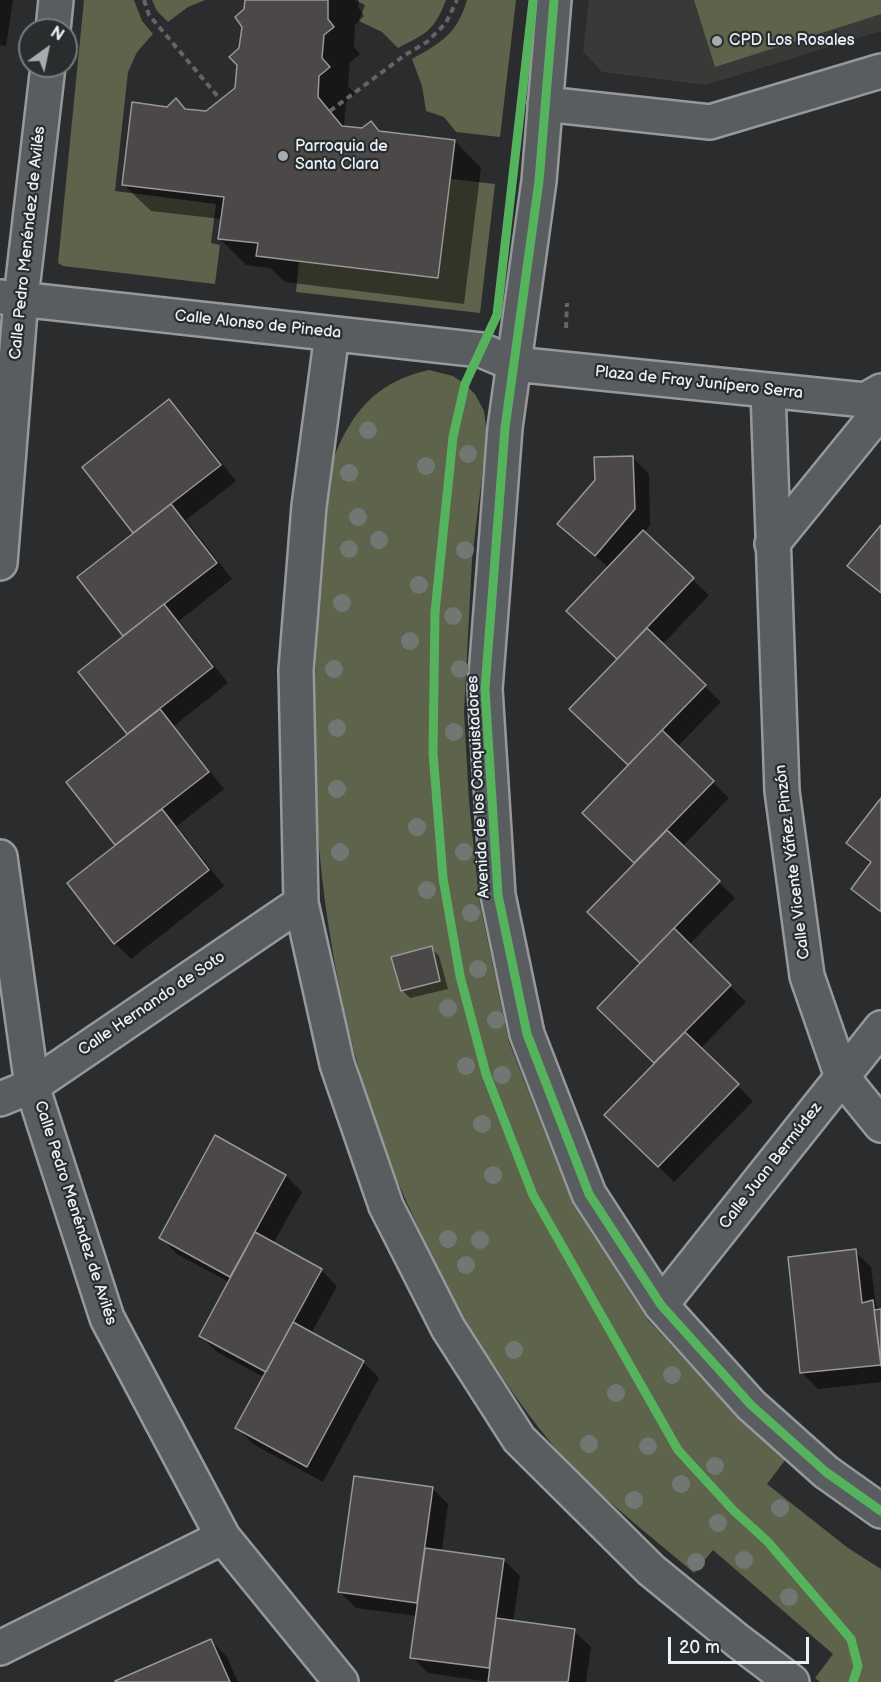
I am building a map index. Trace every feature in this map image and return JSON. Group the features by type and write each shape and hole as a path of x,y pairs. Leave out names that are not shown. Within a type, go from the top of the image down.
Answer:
{"street":[{"path":"54,18 56,0"},
{"name":"Avenida de los Conquistadores","path":"554,0 538,181 505,428 485,689 498,895 527,1034 589,1194 661,1305 751,1405 826,1472 881,1510"},
{"path":"545,104 710,122 881,71"},
{"name":"Calle Pedro Menéndez de Avilés","path":"0,563 10,298 46,78"},
{"name":"Calle Alonso de Pineda","path":"10,298 481,350 514,364"},
{"path":"332,334 309,506 296,670 301,903 337,1064 374,1173 386,1206 448,1328 519,1439 651,1570 792,1682"},
{"name":"Plaza de Fray Junípero Serra","path":"514,364 865,400 881,392"},
{"name":"Calle Vicente Yáñez Pinzón","path":"768,391 782,790 807,976 842,1077 881,1125"},
{"path":"772,544 881,410"},
{"name":"Calle Pedro Menéndez de Avilés","path":"0,857 33,1086 107,1318 223,1537 341,1682"},
{"name":"Calle Hernando de Soto","path":"0,1099 33,1086 301,903"},
{"name":"Calle Juan Bermúdez","path":"661,1305 881,1028"},
{"path":"0,1648 223,1537"}],"path":[{"path":"144,0 149,15 220,99"},
{"path":"330,111 405,55 428,42 446,24 457,0"}],"shaded area":[{"name":"CPD Los Rosales","path":"589,0 881,0 881,31 706,85 602,72 583,51"}],"green space":[{"path":"84,0 134,0 142,21 153,34 137,52 128,72 115,191 216,204 211,243 220,245 215,284 63,266 58,263"},
{"path":"152,0 205,0 188,7 168,22 157,11"},
{"path":"355,0 446,0 438,18 428,30 398,48 382,32 359,21 365,5"},
{"path":"467,0 516,0 500,137 456,132 444,117 426,111 422,86 412,59 447,36 463,12"},
{"path":"694,0 881,0 881,14 715,67"},
{"path":"451,179 495,184 480,313 296,292 299,262 438,278"},
{"path":"429,370 453,376 475,394 484,411 487,434 472,560 464,712 469,801 479,899 509,1042 573,1204 648,1320 739,1419 786,1459 767,1484 848,1548 881,1569 881,1682 820,1682 815,1678 833,1654 713,1550 694,1573 605,1498 556,1449 516,1398 468,1326 419,1230 380,1137 360,1073 340,988 325,901 316,813 314,706 325,509 329,478 336,452 343,436 361,409 371,398 396,381"}],"building":[{"path":"245,0 328,0 328,19 334,27 324,35 322,58 330,67 319,76 318,97 342,126 362,128 371,121 379,131 455,140 438,278 256,256 258,243 218,239 224,197 122,185 132,102 167,107 176,98 185,109 206,111 235,88 237,65 229,57 239,48 242,27 235,17 244,9"},
{"path":"169,399 221,465 133,533 82,467"},
{"path":"633,456 635,509 595,556 557,524 595,480 594,457"},
{"path":"171,504 217,563 123,636 77,577"},
{"path":"881,525 881,593 847,566"},
{"path":"643,530 694,578 617,659 566,611"},
{"path":"164,604 213,667 127,734 78,672"},
{"path":"647,628 706,685 628,765 569,709"},
{"path":"160,709 209,772 115,845 66,782"},
{"path":"662,730 714,781 634,863 582,813"},
{"path":"881,798 881,912 851,889 871,862 846,843"},
{"path":"162,809 209,870 114,944 67,883"},
{"path":"667,830 720,881 640,963 587,912"},
{"path":"674,928 731,985 654,1063 597,1008"},
{"path":"432,946 440,981 401,991 391,957"},
{"path":"685,1032 739,1084 658,1167 604,1115"},
{"path":"215,1135 286,1175 230,1277 159,1238"},
{"path":"255,1232 322,1269 266,1372 199,1336"},
{"path":"856,1249 862,1303 873,1300 881,1365 800,1373 788,1257"},
{"path":"881,1309 881,1366 874,1310"},
{"path":"293,1322 364,1361 307,1467 235,1428"},
{"path":"354,1476 433,1487 417,1603 338,1592"},
{"path":"425,1548 504,1559 489,1668 410,1658"},
{"path":"496,1618 575,1629 568,1682 488,1682"},
{"path":"211,1639 230,1682 115,1682 115,1681"}],"cycle path":[{"path":"533,0 497,315 465,384 453,437 435,612 433,753 443,878 460,976 486,1074 533,1195 678,1450 733,1510 768,1542 851,1639 858,1666 853,1682"},
{"path":"554,0 539,181 505,428 485,689 498,895 527,1034 589,1194 661,1305 751,1405 826,1472 881,1511"}],"place":[{"name":"CPD Los Rosales","path":"717,41"},
{"name":"Parroquia de Santa Clara","path":"283,156"}]}
